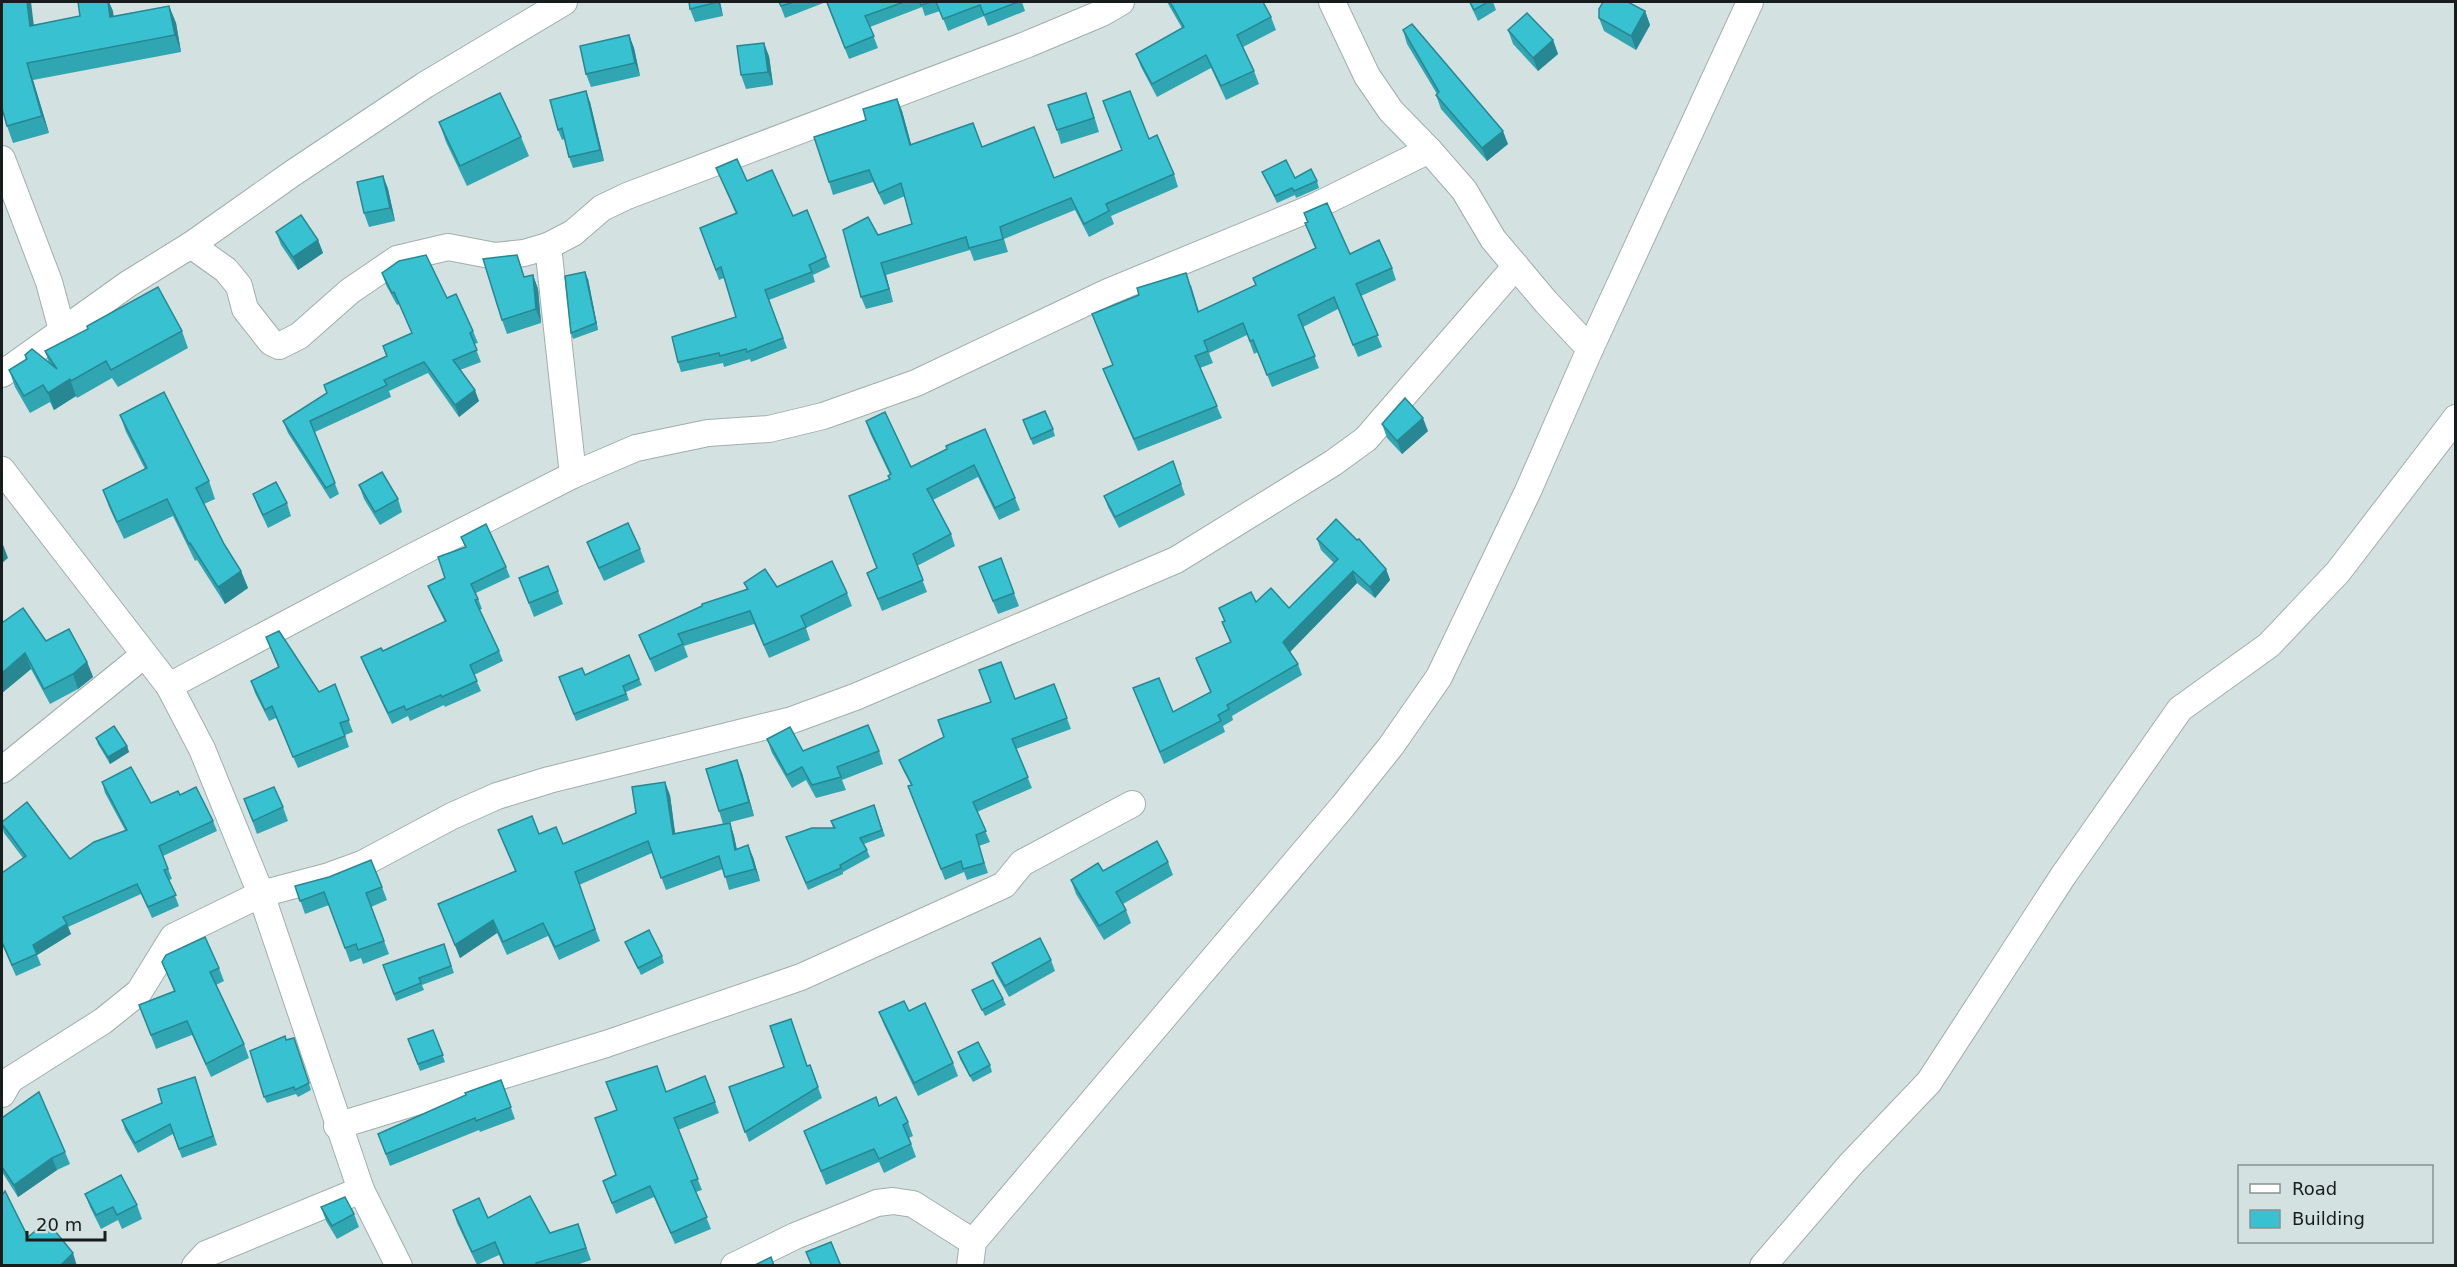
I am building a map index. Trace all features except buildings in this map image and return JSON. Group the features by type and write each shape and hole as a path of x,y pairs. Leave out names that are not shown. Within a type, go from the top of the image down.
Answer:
{"street":[{"path":"2,374 128,284 191,245 538,10 564,2"},
{"path":"191,245 226,270 239,286 245,309 271,342 279,346 299,336 350,291 397,259 448,247 495,256 524,253 548,246 573,233 602,208 627,196 1028,44 1102,13 1121,2"},
{"path":"1332,2 1367,76 1391,111 1464,190 1493,239 1590,349"},
{"path":"734,1266 795,1236 877,1203 893,1201 913,1204 972,1254 1343,806 1391,746 1439,677 1528,491 1590,349 1750,2"},
{"path":"169,686 410,558 573,475 636,448 708,433 769,429 823,416 916,383 1108,292 1314,207 1429,150"},
{"path":"2,159 49,282 62,330"},
{"path":"548,246 573,475"},
{"path":"2,1094 10,1080 103,1021 139,992 173,937 261,894 329,876 362,864 452,816 497,796 549,780 792,720 855,697 1176,560 1333,463 1366,439 1516,266"},
{"path":"1763,1266 1850,1165 1929,1082 2063,876 2180,709 2269,645 2330,580 2456,417"},
{"path":"2,470 169,686 202,749 261,894 337,1126 361,1190 399,1266"},
{"path":"2,770 144,655"},
{"path":"337,1126 606,1044 801,977 1004,885 1022,863 1132,804"},
{"path":"195,1266 206,1254 361,1190"}]}
